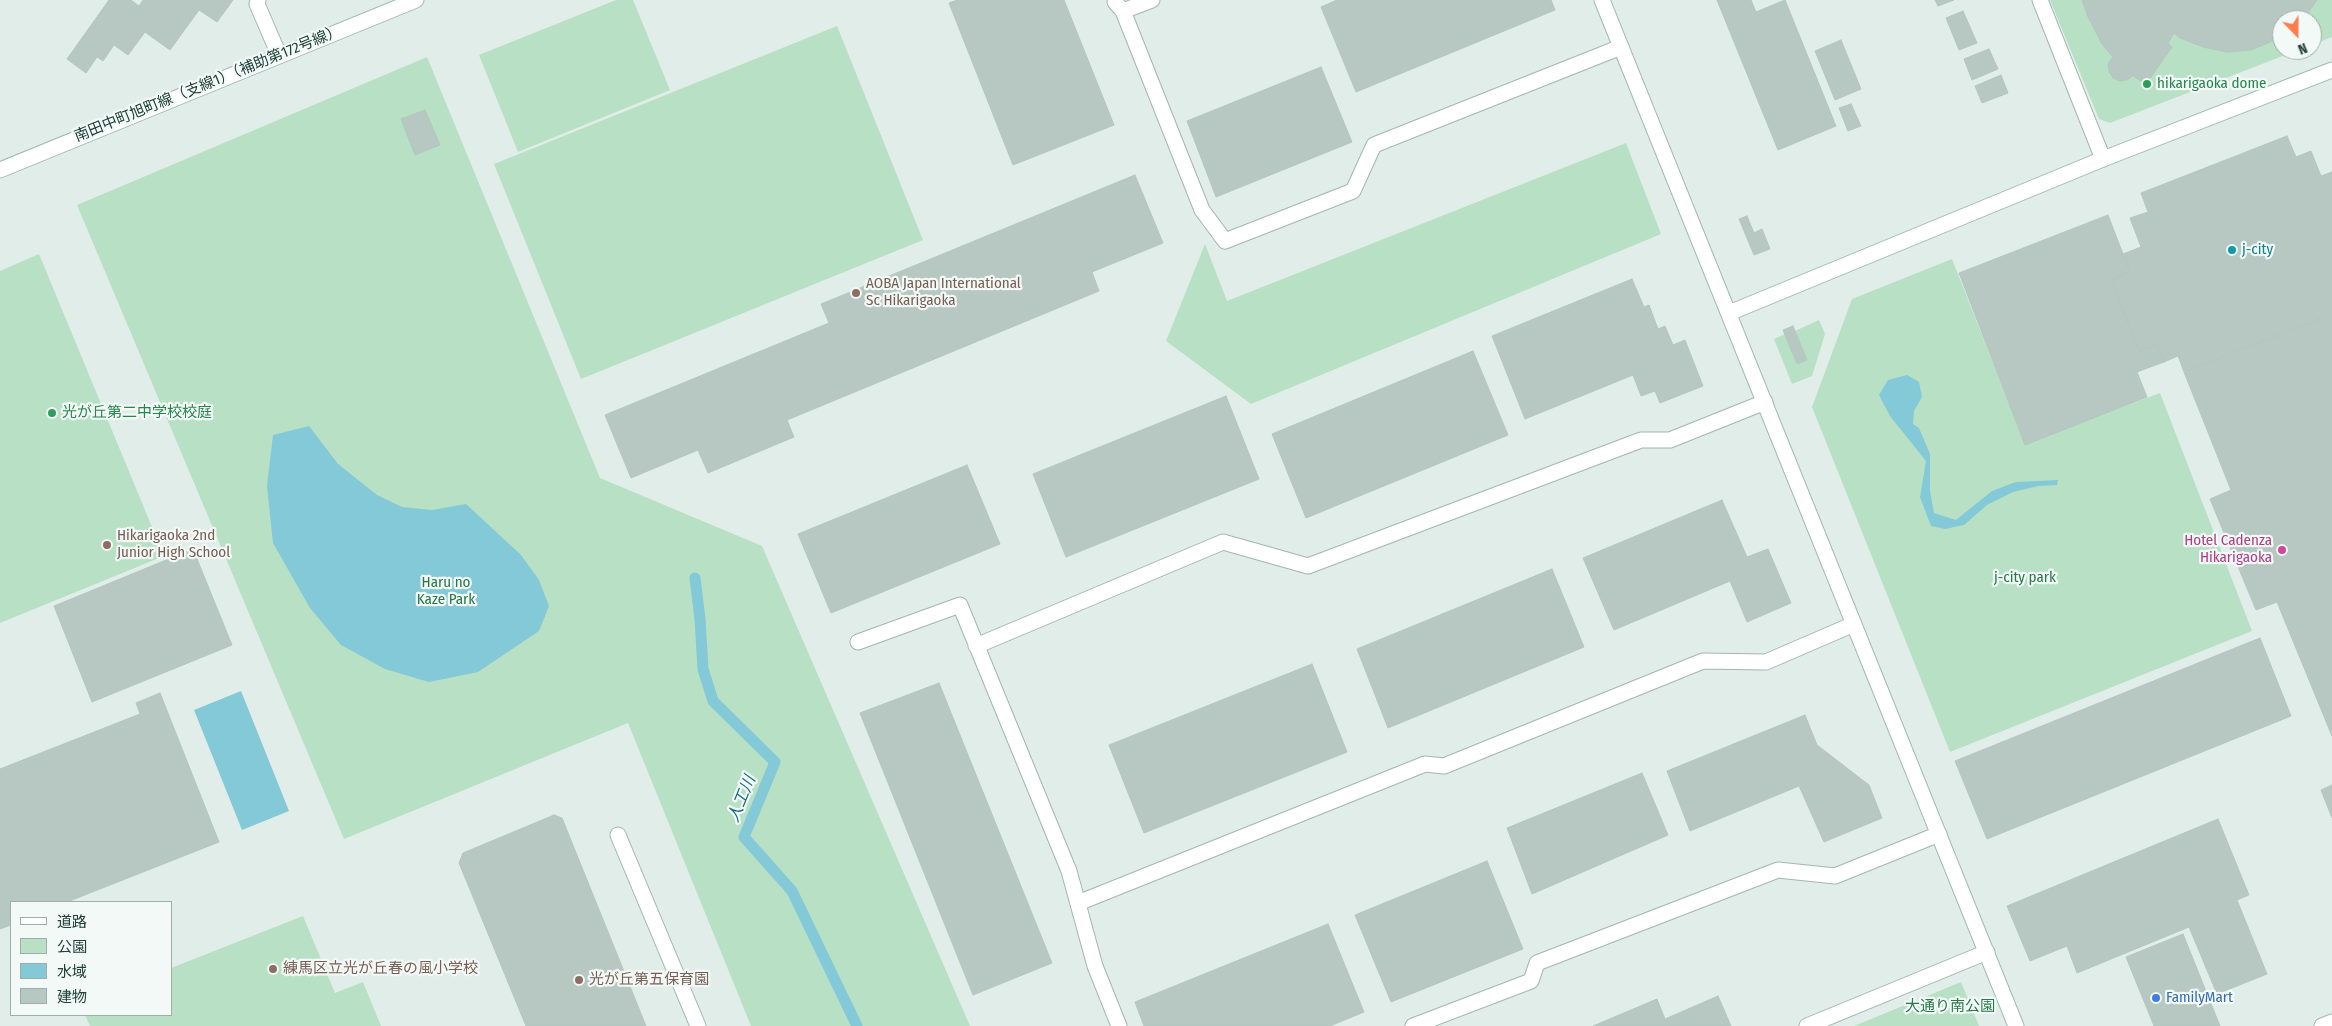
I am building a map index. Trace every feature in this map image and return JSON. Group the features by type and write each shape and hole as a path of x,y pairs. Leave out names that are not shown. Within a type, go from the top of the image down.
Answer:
{"street":[{"path":"258,0 257,4 278,55"},
{"name":"南田中町旭町線（支線1）（補助第172号線）","path":"0,170 416,0"},
{"path":"1152,0 1119,7 1202,210 1225,241 1353,191 1374,145 1621,47"},
{"path":"1602,0 2016,1026"},
{"path":"2040,0 2104,159"},
{"path":"1729,313 2104,159 2332,70"},
{"path":"976,646 1222,542 1308,566 1641,440 1670,440 1765,402"},
{"path":"858,642 960,605 1069,871 1095,966 1119,1026"},
{"path":"1078,903 1425,764 1444,766 1703,661 1766,662 1854,624"},
{"path":"1413,1026 1531,981 1537,964 1778,870 1835,876 1939,834"},
{"path":"618,835 698,1026"},
{"path":"1807,1026 1987,952"},
{"path":"2322,1026 2332,1022"}],"green space":[{"path":"616,0 633,0 670,90 518,152 479,55"},
{"name":"hikarigaoka dome","path":"2050,0 2332,0 2332,37 2322,41 2322,10 2272,10 2272,60 2110,123 2099,119"},
{"path":"837,26 923,240 581,379 494,164"},
{"name":"Haru no Kaze Park","path":"427,57 600,478 762,546 970,1026 751,1026 628,723 344,839 77,205"},
{"path":"1626,143 1661,234 1251,404 1166,341 1205,244 1227,301"},
{"name":"光が丘第二中学校校庭","path":"39,254 164,556 0,623 0,271"},
{"name":"j-city park","path":"1952,259 2025,444 2160,393 2252,631 1950,752 1812,407 1852,299"},
{"path":"1819,320 1825,334 1812,376 1792,384 1774,339 1785,334 1797,364 1807,360 1795,331"},
{"path":"303,916 335,993 363,982 381,1026 90,1026 85,1016 172,1016 172,968"},
{"name":"大通り南公園","path":"1961,982 1979,1026 1854,1026"}],"water":[{"path":"1907,375 1919,382 1922,397 1914,411 1913,424 1919,428 1930,454 1930,491 1934,513 1956,520 1992,491 2016,482 2058,480 2057,485 2038,486 2013,492 1987,505 1964,525 1945,529 1931,526 1920,497 1926,461 1890,416 1879,395 1888,380"},
{"path":"309,426 338,464 377,495 402,507 432,510 466,504 521,555 539,580 549,606 539,631 478,672 429,682 385,669 341,645 310,608 273,543 267,486 273,435"},
{"path":"241,691 289,811 242,830 194,710"}],"building":[{"path":"109,0 131,0 139,6 143,0 233,0 217,22 199,10 170,50 145,32 128,55 114,45 103,61 97,57 86,73 67,59"},
{"path":"957,0 1064,0 1114,125 1013,165 949,3"},
{"path":"1337,0 1551,0 1555,10 1356,92 1321,7"},
{"path":"1717,0 1751,0 1756,12 1785,0 1836,126 1778,150"},
{"path":"1935,0 1954,0 1938,6"},
{"path":"2082,0 2317,0 2310,10 2272,10 2272,41 2251,50 2227,52 2203,47 2180,38 2174,33 2168,43 2172,47 2146,84 2133,76 2127,80 2120,81 2113,78 2108,64 2113,57 2102,44 2088,17"},
{"path":"1963,11 1977,43 1959,50 1946,18"},
{"path":"1841,40 1861,89 1835,100 1815,51"},
{"path":"1989,49 1998,69 1972,80 1964,59"},
{"path":"1321,67 1352,142 1216,197 1187,121"},
{"path":"2001,75 2008,93 1982,103 1975,86"},
{"path":"1851,104 1861,126 1848,131 1839,108"},
{"path":"425,110 440,145 415,155 401,119"},
{"name":"j-city","path":"2287,136 2296,157 2311,151 2321,176 2332,172 2332,314 2184,372 2178,356 2164,362 2157,344 2139,351 2111,280 2130,272 2123,254 2141,247 2130,218 2148,212 2141,193"},
{"path":"1135,175 1163,243 1092,272 1099,291 787,420 794,437 708,473 698,450 631,478 605,415 829,323 821,304"},
{"path":"2108,215 2130,272 2111,280 2139,351 2157,344 2164,362 2137,372 2147,397 2025,445 1959,273"},
{"path":"1747,216 1754,233 1762,229 1770,249 1754,255 1739,219"},
{"path":"1632,279 1644,307 1649,305 1658,329 1665,326 1673,345 1685,340 1703,386 1660,403 1655,391 1641,396 1633,375 1525,419 1492,336"},
{"name":"Hotel Cadenza Hikarigaoka","path":"2332,314 2332,736 2277,602 2256,610 2210,499 2231,490 2184,372"},
{"path":"1793,326 1807,360 1797,364 1783,330"},
{"path":"1473,351 1508,435 1306,518 1272,434"},
{"path":"1226,396 1259,479 1066,557 1033,474"},
{"path":"967,465 1000,544 831,613 798,534"},
{"path":"1722,500 1747,557 1768,549 1791,603 1747,622 1730,581 1614,630 1583,558"},
{"path":"193,549 232,645 92,702 54,606"},
{"path":"1552,569 1584,647 1388,728 1357,649"},
{"path":"2260,638 2291,716 1987,839 1955,761"},
{"path":"1312,664 1347,752 1144,833 1109,745"},
{"path":"939,683 1052,963 973,995 860,713"},
{"path":"160,693 219,842 70,901 10,901 10,925 0,929 0,769 140,714 136,703"},
{"path":"1805,715 1817,745 1869,785 1882,818 1824,842 1799,786 1690,831 1667,771"},
{"path":"1642,773 1668,835 1532,894 1507,828"},
{"path":"2332,785 2332,818 2321,790"},
{"path":"554,815 562,818 646,1026 526,1026 459,863 463,853"},
{"path":"2218,819 2249,895 2237,900 2267,974 2217,994 2189,927 2077,973 2067,946 2030,961 2007,906"},
{"path":"1487,861 1523,949 1391,1002 1355,915"},
{"path":"1328,924 1364,1012 1330,1026 1144,1026 1135,1002"},
{"path":"2183,934 2220,1026 2154,1026 2126,957"},
{"path":"1718,996 1731,1026 1593,1026 1657,999 1665,1019"}],"waterway":[{"name":"人工川","path":"695,578 703,669 713,701 775,762 744,837 792,891 857,1026"}],"place":[{"name":"hikarigaoka dome","path":"2147,84"},
{"name":"j-city","path":"2232,250"},
{"name":"AOBA Japan International Sc Hikarigaoka","path":"856,293"},
{"name":"光が丘第二中学校校庭","path":"52,413"},
{"name":"Hikarigaoka 2nd Junior High School","path":"107,545"},
{"name":"Hotel Cadenza Hikarigaoka","path":"2282,550"},
{"name":"練馬区立光が丘春の風小学校","path":"273,969"},
{"name":"光が丘第五保育園","path":"579,980"},
{"name":"FamilyMart","path":"2156,998"}]}
